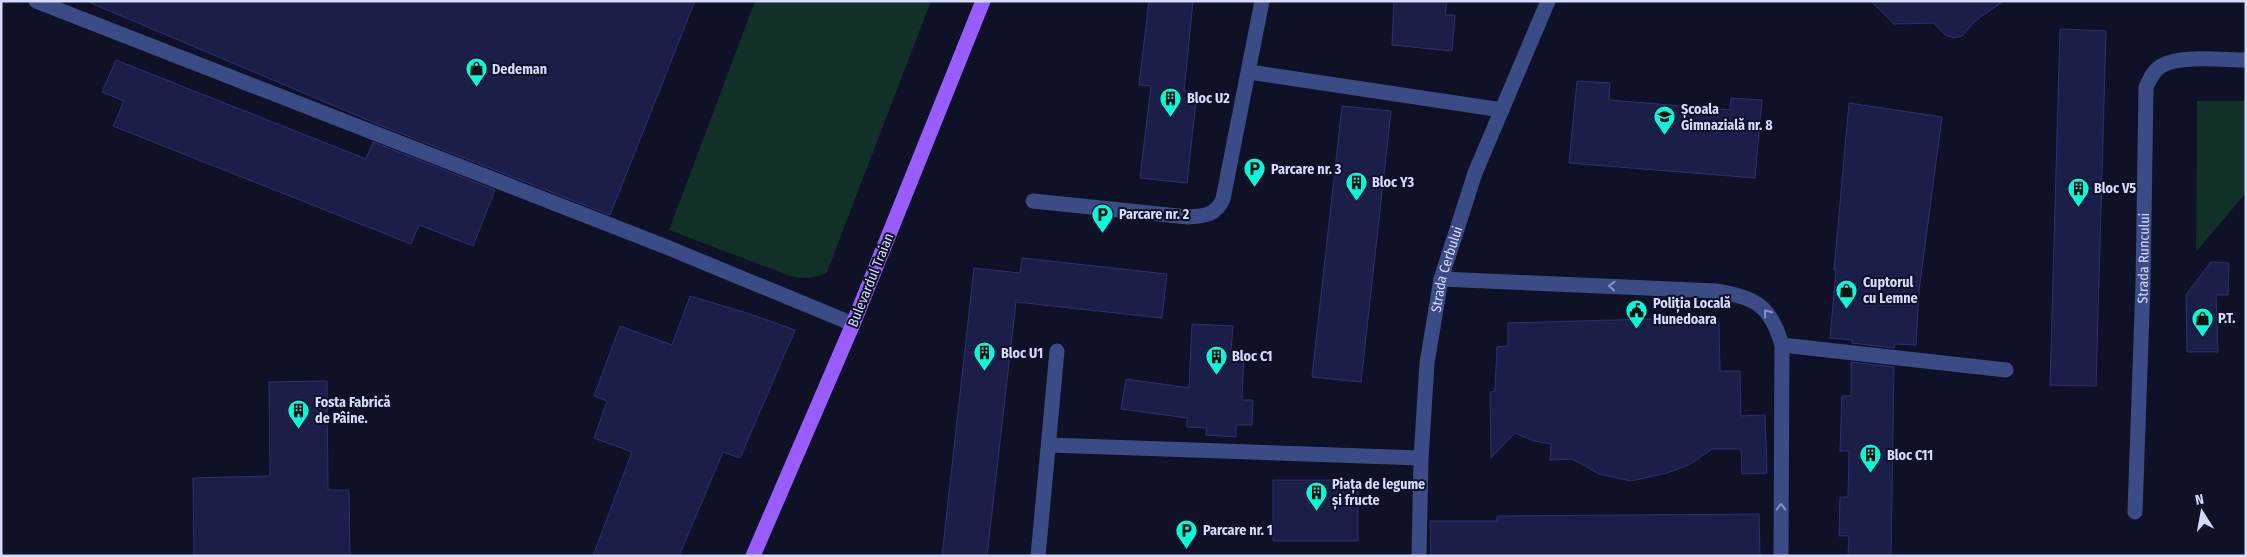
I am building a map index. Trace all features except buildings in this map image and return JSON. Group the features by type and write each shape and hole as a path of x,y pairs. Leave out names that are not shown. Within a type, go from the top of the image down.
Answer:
{"main road":[{"name":"Bulevardul Traian","path":"753,556 854,324 983,1"}],"street":[{"path":"36,1 664,246 854,324"},
{"path":"1033,201 1188,217 1213,213 1220,207 1262,1"},
{"name":"Strada Cerbului","path":"1419,556 1421,458 1427,363 1441,280 1475,173 1518,76 1548,1"},
{"name":"Strada Runcului","path":"2135,512 2143,283 2146,87 2152,75 2163,65 2174,62 2246,60"},
{"path":"1249,72 1502,110"},
{"path":"1441,280 1706,290 1736,294 1762,306 1776,325 1782,345 1781,556"},
{"path":"1782,345 2006,370"},
{"path":"1038,556 1057,351"},
{"path":"1049,445 1421,458"}],"green space":[{"path":"755,1 931,1 827,272 813,277 790,276 669,230"},
{"path":"2197,101 2246,101 2246,193 2196,252"}],"place":[{"name":"Dedeman","path":"476,88"},
{"name":"Bloc U2","path":"1171,117"},
{"name":"Școala Gimnazială nr. 8","path":"1665,136"},
{"name":"Parcare nr. 3","path":"1255,188"},
{"name":"Bloc Y3","path":"1356,201"},
{"name":"Bloc V5","path":"2078,207"},
{"name":"Parcare nr. 2","path":"1103,233"},
{"name":"Cuptorul cu Lemne","path":"1847,309"},
{"name":"Poliția Locală Hunedoara","path":"1637,330"},
{"name":"P.T.","path":"2202,337"},
{"name":"Bloc U1","path":"985,372"},
{"name":"Bloc C1","path":"1216,375"},
{"name":"Fosta Fabrică de Pâine.","path":"299,429"},
{"name":"Bloc C11","path":"1871,474"},
{"name":"Piața de legume și fructe","path":"1316,511"},
{"name":"Parcare nr. 1","path":"1187,549"}]}
